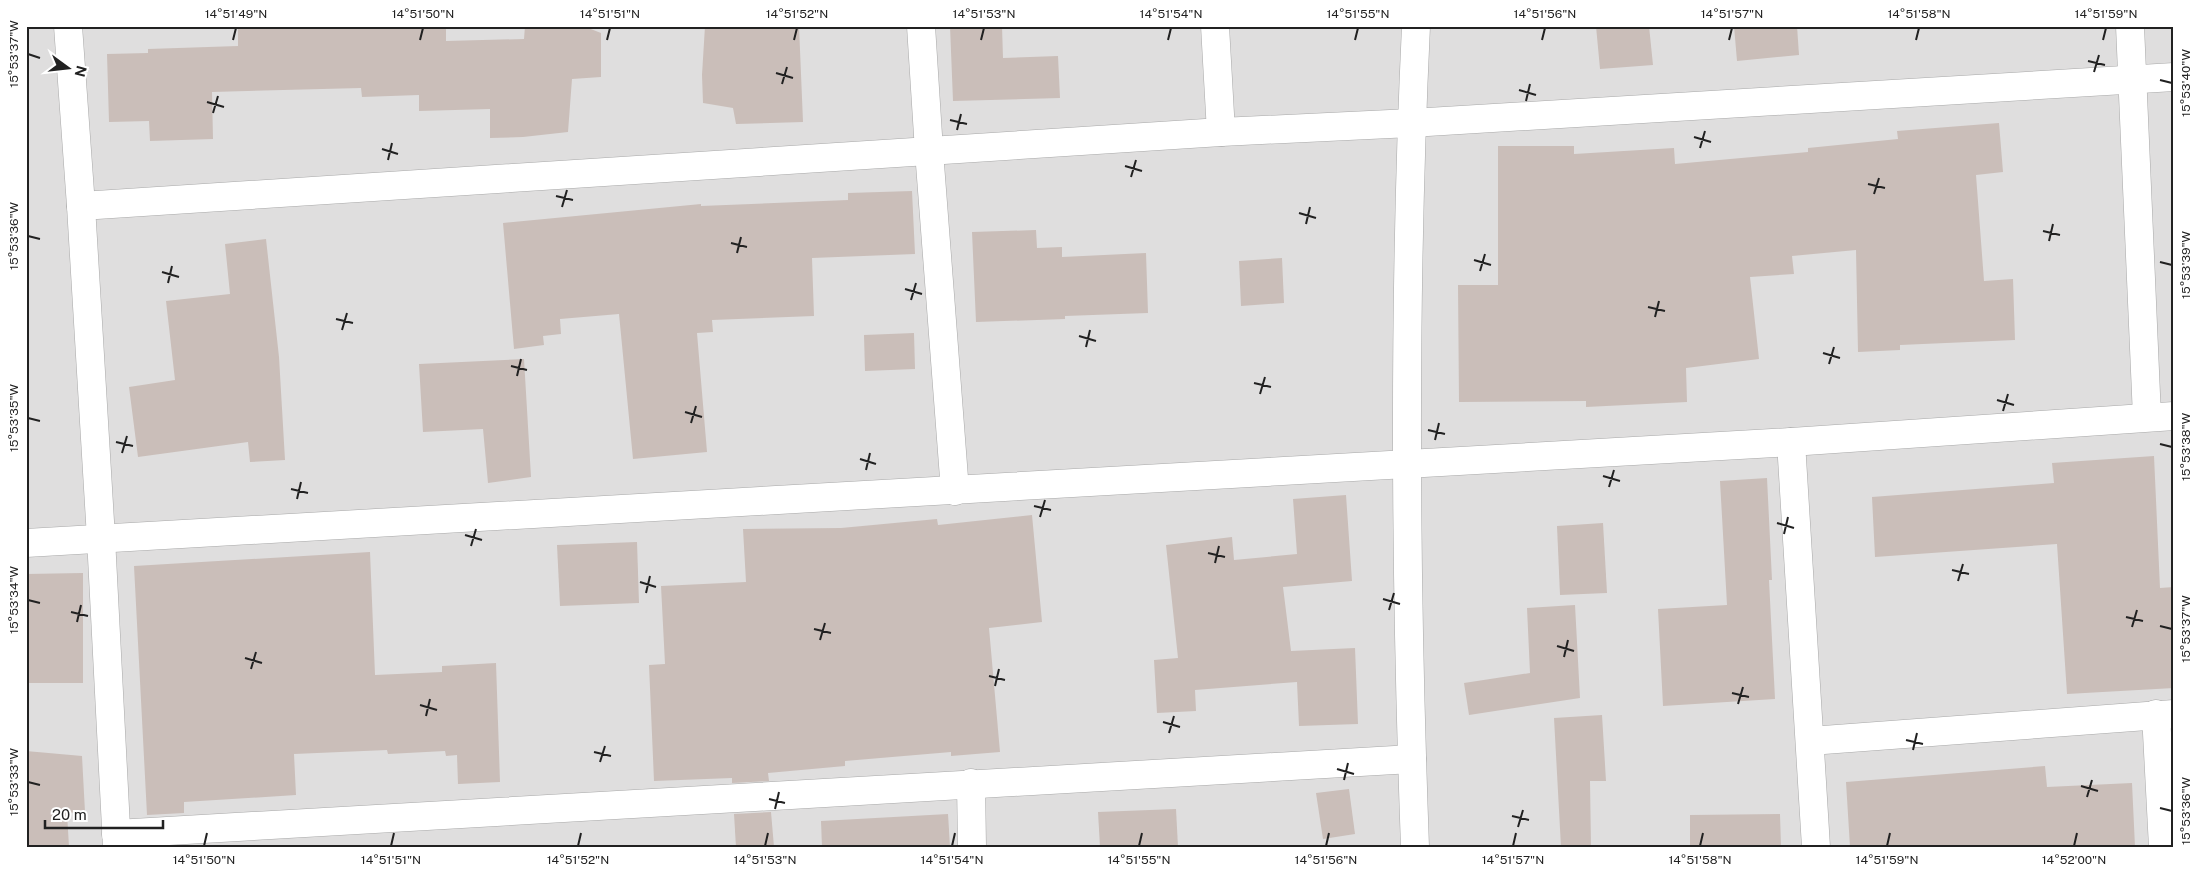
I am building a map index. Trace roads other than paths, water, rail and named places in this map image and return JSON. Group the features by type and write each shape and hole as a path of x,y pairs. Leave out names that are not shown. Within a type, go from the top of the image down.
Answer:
{"street":[{"path":"68,26 101,538 117,840 971,783 1412,759"},
{"path":"921,26 956,491"},
{"path":"1215,26 1220,132"},
{"path":"1415,847 1407,463 1412,123 1416,26"},
{"path":"2130,26 2147,417"},
{"path":"81,206 1220,132 1412,123 2174,77"},
{"path":"26,543 1791,442 2174,416"},
{"path":"1791,442 1816,847"},
{"path":"1810,741 2165,714 2162,847"},
{"path":"971,783 972,847"}]}
